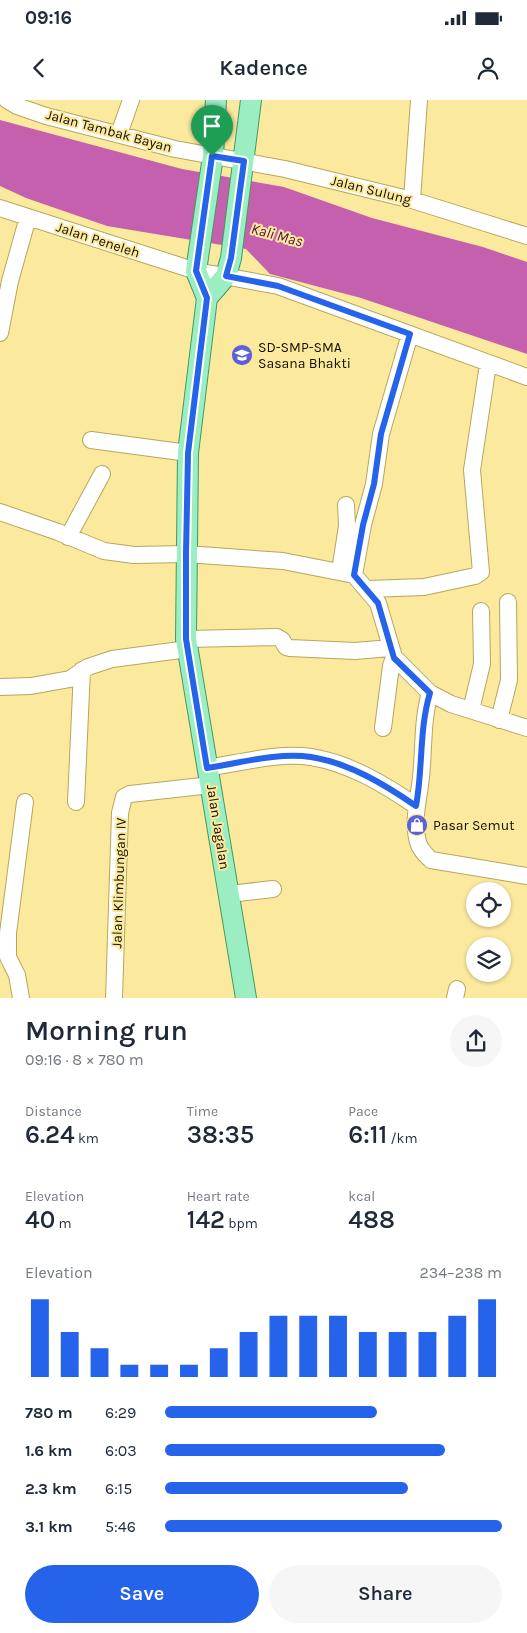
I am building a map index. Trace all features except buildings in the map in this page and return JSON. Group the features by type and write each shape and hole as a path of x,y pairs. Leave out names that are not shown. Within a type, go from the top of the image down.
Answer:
{"main road":[{"path":"196,271 212,164 216,100"},
{"path":"207,298 228,267 251,100"},
{"name":"Jalan Jagalan","path":"196,271 207,298 188,453 187,644 246,998"}],"street":[{"name":"Jalan Tambak Bayan","path":"7,100 46,116 175,149 212,164"},
{"path":"119,134 131,100"},
{"path":"412,200 419,100"},
{"name":"Jalan Sulung","path":"212,164 412,200 527,236"},
{"name":"Jalan Peneleh","path":"0,208 196,271 228,267 527,377"},
{"path":"0,333 10,281 28,217"},
{"path":"347,573 374,484 385,419 410,334"},
{"path":"368,589 424,587 480,574 482,569 472,470 488,364"},
{"path":"91,440 188,453"},
{"path":"68,538 102,474"},
{"path":"346,505 347,573"},
{"path":"0,512 104,552 134,555 186,554 283,561 347,573 368,589 378,603 392,653 383,728"},
{"path":"498,720 509,680 508,602"},
{"path":"471,710 482,664 481,611"},
{"path":"0,687 31,686 70,679 82,670 112,659 187,644 277,637 282,640 286,647 290,648 392,653 430,693 498,720 527,728"},
{"path":"76,802 82,670"},
{"path":"430,693 426,706 421,780 416,806 418,842 424,854 431,860 527,876"},
{"path":"209,776 270,758 310,757 343,765 393,790 416,806"},
{"name":"Jalan Klimbungan IV","path":"114,998 120,813 124,797 209,776"},
{"path":"21,998 17,975 8,956 8,933 25,802"},
{"path":"229,894 273,889"}],"water":[{"name":"Kali Mas","path":"0,120 182,169 284,187 372,218 483,247 527,262 527,354 361,298 270,274 246,249 107,226 26,198 0,186"}],"place":[{"name":"SD-SMP-SMA Sasana Bhakti","path":"242,355"},
{"name":"Pasar Semut","path":"417,825"}],"route":[{"path":"212,156 244,161 231,258 226,276 278,286 410,334 388,404 381,434 374,484 363,525 354,575 368,589 378,603 394,658 430,693 426,706 421,780 416,806 393,790 343,765 310,757 270,758 207,768 186,639 186,554 188,453 207,298 196,271 212,156"}]}
